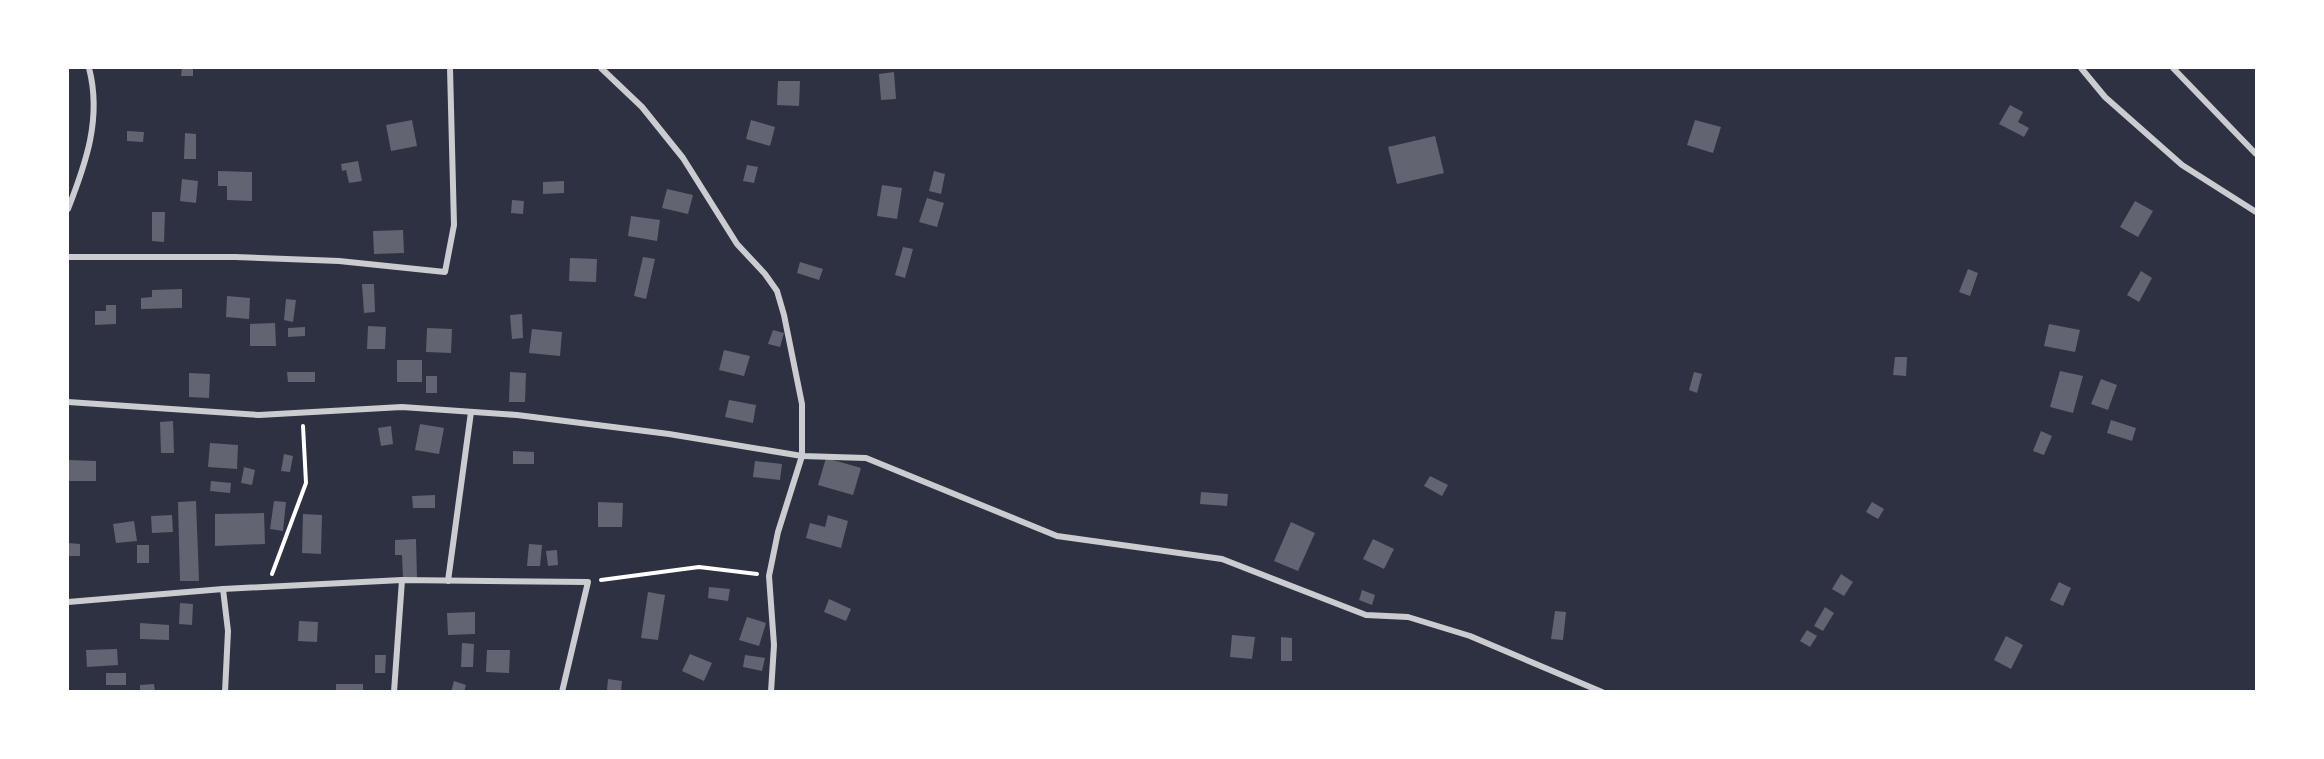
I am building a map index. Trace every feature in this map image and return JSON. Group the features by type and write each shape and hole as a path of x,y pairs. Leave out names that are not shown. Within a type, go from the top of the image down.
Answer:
{"street":[{"path":"68,209 85,165 94,123 94,87 89,68"},
{"path":"68,257 235,256 339,261 445,272 454,225 450,68"},
{"path":"601,68 642,107 683,158 737,244 765,274 777,291 784,315 802,404 802,456 778,532 769,576 774,645 771,692"},
{"path":"2080,68 2105,97 2182,165 2256,212"},
{"path":"2173,68 2256,154"},
{"path":"68,402 259,415 402,407 471,412 669,434 802,456 866,458 1057,536 1222,559 1366,615 1408,617 1470,636 1602,692"},
{"path":"448,581 471,412"},
{"path":"394,692 402,580"},
{"path":"68,602 223,589 402,580 588,582 562,692"},
{"path":"223,589 228,631 225,692"}],"path":[{"path":"262,578 272,576 306,483 302,422"},
{"path":"588,582 699,567 769,576"}],"building":[{"path":"182,68 193,68 193,76 181,76"},
{"path":"894,72 896,99 881,100 879,74"},
{"path":"778,81 800,81 799,106 777,105"},
{"path":"2010,105 2023,112 2018,122 2029,128 2024,137 1999,124"},
{"path":"412,120 417,146 391,151 386,125"},
{"path":"751,120 775,127 770,146 746,139"},
{"path":"1695,120 1721,127 1713,153 1687,145"},
{"path":"127,131 144,132 143,142 127,141"},
{"path":"185,133 196,134 196,159 184,159"},
{"path":"1435,136 1444,173 1397,184 1388,147"},
{"path":"358,161 362,181 349,183 346,170 342,171 341,164"},
{"path":"747,165 758,167 754,183 743,181"},
{"path":"218,171 252,172 252,201 227,200 227,186 218,186"},
{"path":"934,171 945,174 941,194 929,191"},
{"path":"182,179 198,181 196,203 180,201"},
{"path":"564,181 564,193 543,194 543,182"},
{"path":"882,185 902,188 897,219 877,216"},
{"path":"667,189 693,195 688,214 662,208"},
{"path":"927,198 944,203 937,227 919,222"},
{"path":"512,200 524,201 523,214 511,213"},
{"path":"2135,201 2153,211 2138,237 2120,227"},
{"path":"152,212 165,212 164,242 152,241"},
{"path":"631,216 660,220 657,241 628,236"},
{"path":"403,230 404,253 374,254 373,231"},
{"path":"903,247 913,249 905,278 895,275"},
{"path":"643,257 655,259 646,299 634,296"},
{"path":"570,258 597,259 596,282 569,281"},
{"path":"800,262 823,269 819,280 797,273"},
{"path":"1968,269 1978,273 1970,296 1959,292"},
{"path":"2141,271 2152,278 2139,302 2127,295"},
{"path":"362,284 374,284 375,312 364,313"},
{"path":"182,289 182,308 141,309 141,298 152,297 152,290"},
{"path":"227,296 250,298 249,319 226,317"},
{"path":"286,299 296,300 293,322 284,320"},
{"path":"106,305 116,305 116,324 95,325 95,311 106,311"},
{"path":"522,314 523,338 512,339 510,315"},
{"path":"275,323 276,346 250,346 250,324"},
{"path":"2049,324 2080,330 2075,352 2044,346"},
{"path":"368,326 386,327 385,349 367,349"},
{"path":"305,327 305,336 288,337 288,328"},
{"path":"427,328 452,329 451,353 426,352"},
{"path":"532,329 562,332 560,356 529,353"},
{"path":"773,330 784,333 780,347 768,344"},
{"path":"724,350 750,356 744,376 719,370"},
{"path":"1895,357 1907,357 1906,376 1893,375"},
{"path":"397,360 422,360 422,382 397,382"},
{"path":"2060,371 2083,376 2073,413 2050,407"},
{"path":"287,372 315,372 315,382 288,382"},
{"path":"510,372 526,373 525,402 509,402"},
{"path":"1694,372 1702,374 1697,393 1689,390"},
{"path":"189,373 210,374 209,398 189,397"},
{"path":"426,376 437,376 437,393 426,393"},
{"path":"2101,379 2117,385 2108,410 2091,404"},
{"path":"729,400 756,405 753,423 725,417"},
{"path":"2111,420 2136,428 2132,441 2107,433"},
{"path":"173,421 174,453 161,453 160,422"},
{"path":"420,424 444,428 439,454 415,450"},
{"path":"391,426 393,444 381,446 378,428"},
{"path":"2041,431 2052,436 2044,455 2033,451"},
{"path":"210,443 238,445 237,469 208,467"},
{"path":"513,451 534,452 534,464 513,464"},
{"path":"284,454 293,456 290,472 281,471"},
{"path":"826,458 861,468 853,495 818,485"},
{"path":"68,460 96,461 96,481 68,481"},
{"path":"755,461 782,464 780,480 753,477"},
{"path":"244,467 255,470 252,485 241,483"},
{"path":"1430,476 1448,485 1442,496 1424,486"},
{"path":"211,481 231,483 230,493 210,491"},
{"path":"1201,492 1228,494 1227,506 1200,504"},
{"path":"435,495 435,508 413,508 412,496"},
{"path":"196,501 199,581 180,581 178,502"},
{"path":"274,501 286,502 283,531 270,529"},
{"path":"598,502 623,503 622,527 598,527"},
{"path":"1872,502 1884,509 1878,519 1866,512"},
{"path":"264,513 265,544 215,546 215,514"},
{"path":"303,514 322,515 321,554 302,553"},
{"path":"172,515 173,532 152,533 151,516"},
{"path":"828,515 848,521 841,548 806,538 810,523 825,527"},
{"path":"134,521 137,541 116,543 113,524"},
{"path":"1291,522 1315,533 1298,571 1274,561"},
{"path":"416,539 417,579 403,579 402,555 395,555 395,540"},
{"path":"1373,539 1394,549 1384,569 1363,559"},
{"path":"68,543 80,544 80,556 68,556"},
{"path":"529,544 542,545 540,566 527,566"},
{"path":"137,545 149,545 149,563 137,563"},
{"path":"557,550 558,565 548,566 546,551"},
{"path":"1841,574 1853,582 1844,596 1832,589"},
{"path":"2059,582 2071,588 2063,606 2050,600"},
{"path":"709,587 730,589 728,601 708,598"},
{"path":"1362,590 1375,595 1372,605 1359,600"},
{"path":"648,592 665,595 658,640 641,638"},
{"path":"829,599 851,609 846,621 824,612"},
{"path":"180,603 193,604 192,625 179,624"},
{"path":"1825,607 1834,613 1823,631 1814,626"},
{"path":"1555,611 1566,612 1563,640 1551,639"},
{"path":"475,612 475,634 448,635 447,613"},
{"path":"747,617 766,623 759,646 739,640"},
{"path":"299,621 318,622 317,642 298,641"},
{"path":"140,623 169,625 169,640 140,639"},
{"path":"1807,630 1817,636 1810,647 1800,641"},
{"path":"1232,635 1255,637 1252,659 1230,657"},
{"path":"2006,636 2023,645 2011,669 1994,660"},
{"path":"1281,637 1292,638 1292,661 1281,661"},
{"path":"462,643 474,644 473,667 461,667"},
{"path":"117,649 118,665 87,667 86,650"},
{"path":"487,650 510,650 509,673 486,672"},
{"path":"690,654 712,663 704,681 682,671"},
{"path":"375,655 386,655 385,673 375,673"},
{"path":"745,655 765,658 762,671 743,667"},
{"path":"106,673 126,673 126,685 106,685"},
{"path":"608,679 622,681 621,691 607,690"},
{"path":"454,681 466,685 464,692 451,692"},
{"path":"154,684 155,692 140,692 140,685"},
{"path":"336,684 363,684 363,692 336,692"}]}
